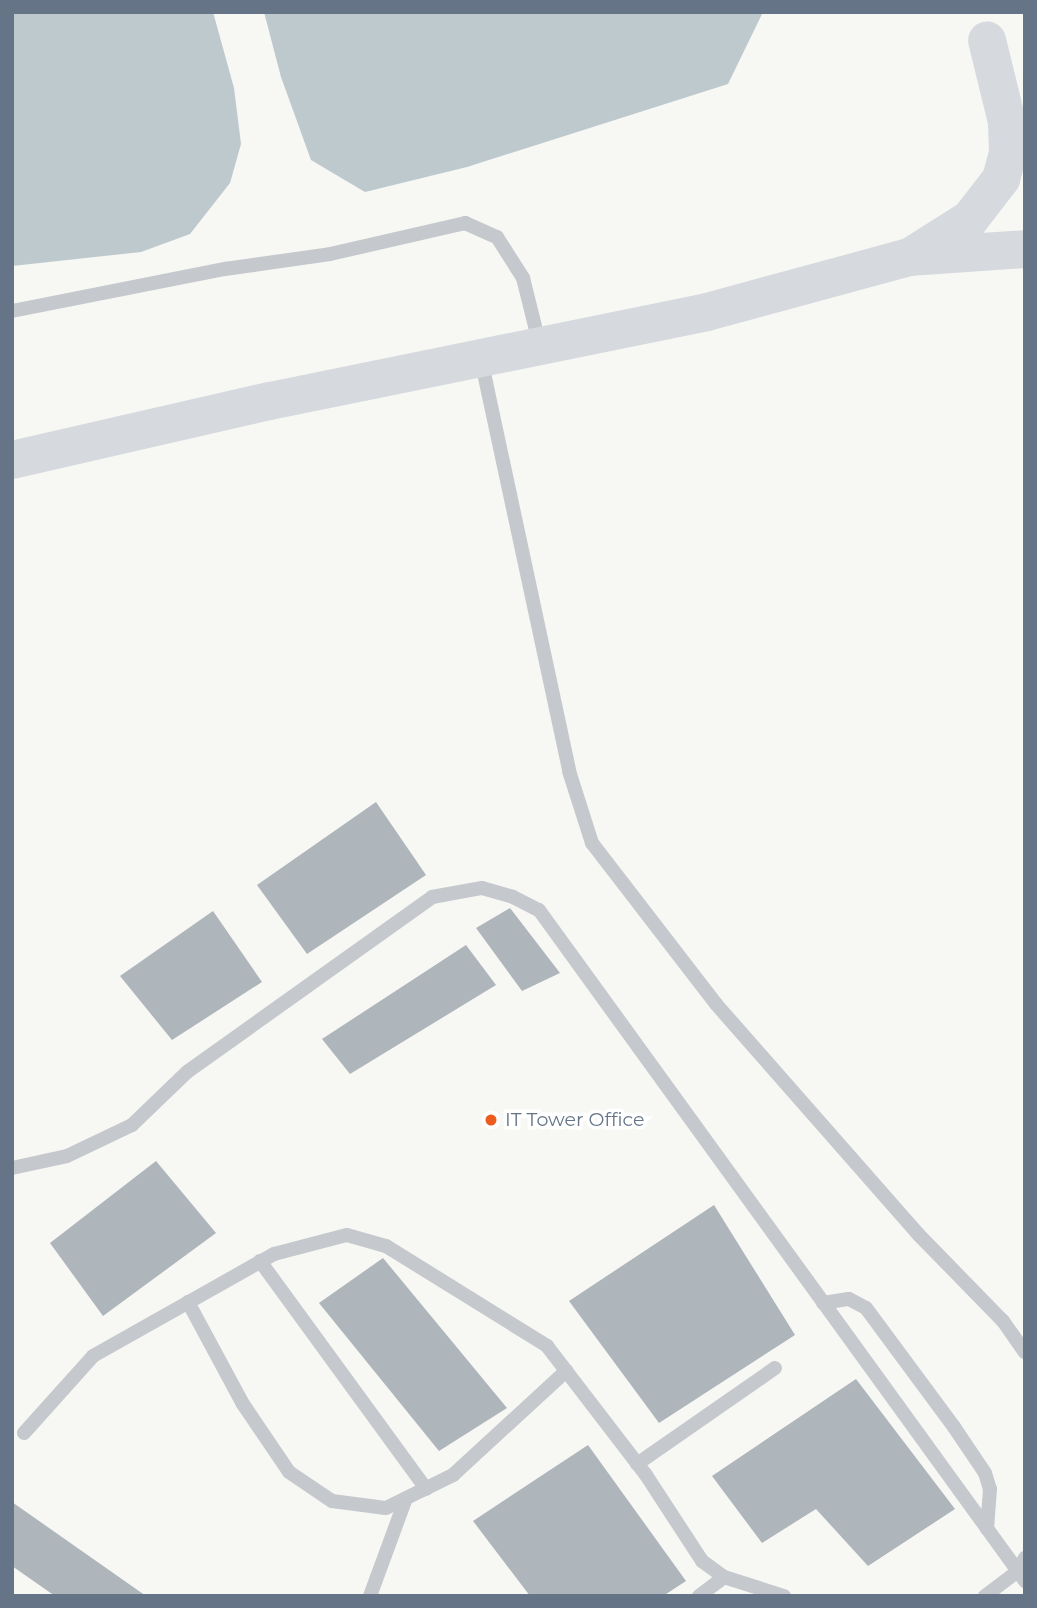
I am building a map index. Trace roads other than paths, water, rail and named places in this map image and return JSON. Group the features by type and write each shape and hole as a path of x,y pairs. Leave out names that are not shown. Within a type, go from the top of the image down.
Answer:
{"street":[{"path":"979,26 1025,108"},
{"path":"909,257 970,219 1000,178 1008,152 1007,122 979,26"},
{"path":"12,460 707,312 909,257 1025,249"}],"lane":[{"path":"12,311 225,269 330,254 465,223 497,237 523,278 540,346"},
{"path":"481,359 569,771 592,843 716,1004 918,1234 1003,1321 1025,1352"},
{"path":"12,1168 67,1156 132,1125 187,1072 432,897 482,888 539,910 987,1529 1023,1570 985,1596"},
{"path":"24,1433 93,1356 260,1261 316,1240 347,1235 386,1246 547,1346 637,1464 702,1561 724,1577 784,1596"},
{"path":"260,1261 426,1489"},
{"path":"823,1303 849,1299 866,1308 954,1427 987,1481 987,1529"},
{"path":"188,1303 243,1404 289,1472 332,1501 386,1508 453,1475 565,1371"},
{"path":"637,1464 775,1368"},
{"path":"370,1596 406,1498"},
{"path":"699,1596 724,1577"}],"place":[{"name":"IT Tower Office","path":"491,1120"}]}
